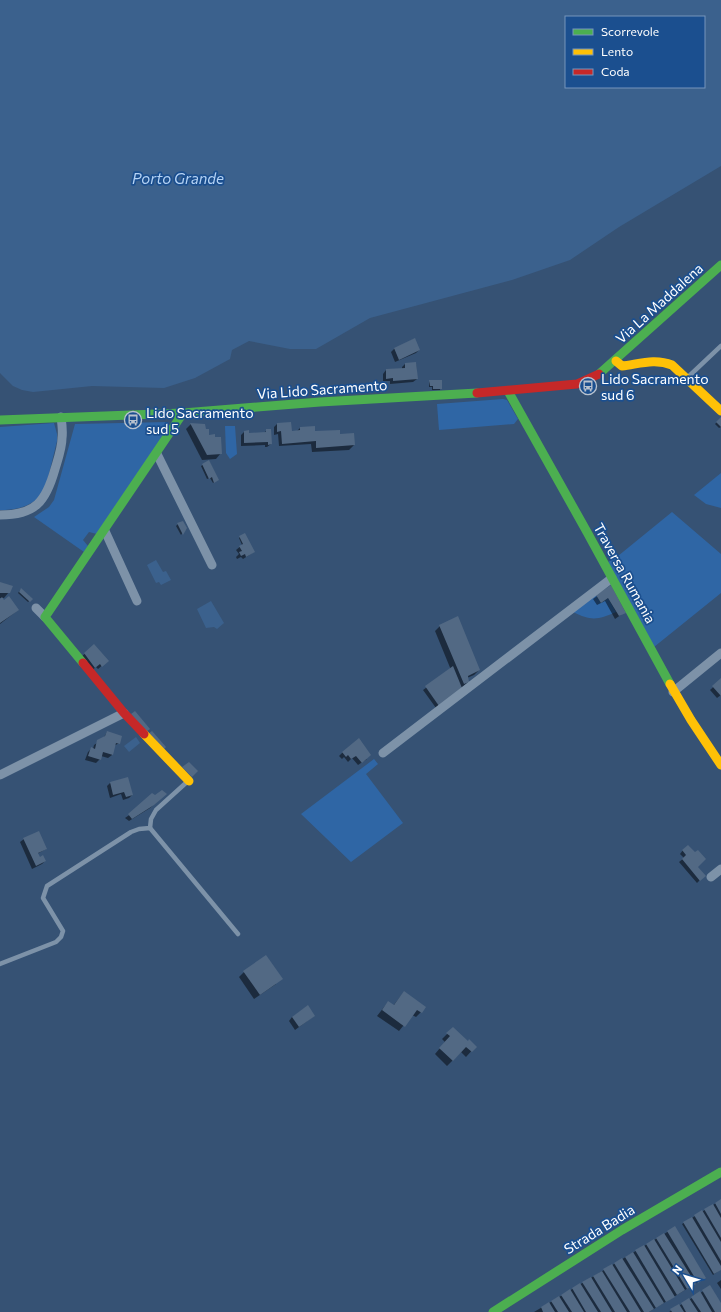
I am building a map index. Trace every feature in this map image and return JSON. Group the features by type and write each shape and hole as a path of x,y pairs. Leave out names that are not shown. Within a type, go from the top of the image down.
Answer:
{"street":[{"name":"Via La Maddalena","path":"616,361 721,265"},
{"path":"616,361 622,366 634,366 655,361 666,362 672,365 687,378 721,411"},
{"name":"Via Lido Sacramento","path":"0,420 183,413 320,402 508,391 577,384 602,373 616,361"},
{"name":"Traversa Rumania","path":"508,391 612,578 673,692 701,737 721,765"},
{"path":"45,617 105,531 183,413"},
{"path":"0,516 21,514 32,508 46,495 50,486 62,439 62,417"},
{"path":"157,454 212,565"},
{"path":"105,531 138,601"},
{"path":"384,753 612,578"},
{"path":"36,608 124,713 189,781"},
{"path":"673,692 721,653"},
{"path":"0,775 124,713"},
{"path":"711,877 721,870"},
{"name":"Strada Badia","path":"493,1312 622,1230 721,1172"}],"lane":[{"path":"687,378 721,346"},
{"path":"189,781 156,810 151,819 150,828 238,934"},
{"path":"0,964 56,942 61,937 63,931 43,898 47,886 131,832 139,828 150,828"}],"shaded area":[{"path":"503,399 507,400 518,419 514,424 439,430 437,404"},
{"path":"168,422 170,426 97,534 89,532 83,540 88,546 84,552 34,517 49,507 54,500 75,424"},
{"path":"54,423 57,441 45,490 36,500 25,506 0,510 0,427"},
{"path":"225,426 235,426 237,454 230,459 226,453"},
{"path":"721,473 721,508 706,504 694,495"},
{"path":"672,512 721,554 721,593 654,647 608,562 618,556"},
{"path":"596,595 601,603 608,598 616,612 604,617 590,618 573,612"},
{"path":"374,759 378,764 366,774 403,823 351,862 301,814"}],"water":[{"name":"Porto Grande","path":"0,0 721,0 721,166 619,227 570,260 512,280 370,318 316,349 290,349 249,341 232,350 230,359 195,378 164,388 92,386 33,392 22,390 13,386 0,373"},
{"path":"156,560 163,572 166,571 171,580 161,585 159,582 156,583 147,565"},
{"path":"211,601 224,623 217,629 214,627 206,628 197,609"},
{"path":"136,737 140,743 129,752 124,746"}],"building":[{"path":"415,338 420,350 399,360 394,348"},
{"path":"416,362 418,379 393,381 393,378 386,379 386,369 405,368 405,363"},
{"path":"429,380 442,380 442,389 433,389 433,386 430,386"},
{"path":"721,417 721,427 716,422"},
{"path":"291,422 292,431 300,430 300,427 315,426 315,431 340,430 340,434 354,433 355,445 316,448 316,441 282,444 281,431 277,432 277,423"},
{"path":"190,423 205,424 206,429 209,429 209,435 215,434 215,437 221,437 222,454 207,455"},
{"path":"266,429 271,429 272,444 268,445 268,442 244,443 244,431 249,430 249,433 266,432"},
{"path":"209,460 219,480 214,483 212,477 209,479 202,464"},
{"path":"183,521 187,528 183,535 177,523"},
{"path":"245,533 255,552 246,557 245,554 241,556 239,552 242,551 239,546 243,544 239,536"},
{"path":"0,582 13,586 10,593 0,593"},
{"path":"611,585 626,613 619,616 608,598 601,603 596,595"},
{"path":"21,588 33,599 30,602 19,592"},
{"path":"9,596 19,610 0,623 0,599 2,597 4,600"},
{"path":"458,616 480,670 468,676 469,682 464,684 439,625"},
{"path":"94,644 109,661 102,667 100,664 95,668 84,653"},
{"path":"453,666 462,688 439,706 425,686"},
{"path":"721,678 721,696 712,686"},
{"path":"135,711 150,729 146,732 131,714"},
{"path":"107,731 122,736 120,744 116,743 113,755 103,752 101,760 88,756 91,747 95,749 97,740 105,736"},
{"path":"152,731 166,747 163,750 148,734"},
{"path":"359,738 371,755 362,763 356,756 351,759 348,755 346,757 342,752"},
{"path":"189,762 198,771 192,777 182,767"},
{"path":"128,777 133,795 126,797 124,792 113,795 110,782"},
{"path":"162,790 167,794 154,805 132,819 128,814 152,793 155,795"},
{"path":"39,831 47,849 38,853 40,857 43,855 46,861 36,866 23,838"},
{"path":"688,845 695,852 698,850 706,859 698,867 706,876 700,881 682,859 686,855 682,850"},
{"path":"266,955 283,979 260,995 243,971"},
{"path":"404,991 426,1007 422,1013 417,1010 405,1027 382,1010 388,1001 394,1005"},
{"path":"308,1005 315,1016 299,1027 292,1017"},
{"path":"453,1027 477,1047 472,1052 466,1047 453,1061 439,1048 450,1036 446,1033"},
{"path":"721,1199 721,1214 715,1203"},
{"path":"713,1204 721,1218 721,1238 704,1209"},
{"path":"702,1210 721,1242 721,1261 694,1215"},
{"path":"692,1217 721,1266 721,1270 714,1274 683,1222"},
{"path":"675,1226 706,1278 698,1283 667,1231"},
{"path":"664,1233 696,1284 687,1289 656,1238"},
{"path":"654,1239 685,1290 677,1295 646,1244"},
{"path":"644,1245 675,1297 666,1302 635,1250"},
{"path":"633,1252 664,1303 656,1308 625,1257"},
{"path":"622,1258 654,1309 649,1312 644,1312 614,1263"},
{"path":"612,1264 641,1312 630,1312 603,1269"},
{"path":"602,1271 627,1312 615,1312 593,1276"},
{"path":"591,1277 612,1312 601,1312 582,1282"},
{"path":"580,1283 598,1312 586,1312 572,1288"},
{"path":"710,1285 721,1303 721,1312 715,1312 702,1290"},
{"path":"570,1289 584,1312 572,1312 561,1295"},
{"path":"700,1291 712,1312 701,1312 691,1297"},
{"path":"559,1296 569,1312 558,1312 551,1301"},
{"path":"689,1298 698,1312 686,1312 681,1303"},
{"path":"549,1302 555,1312 543,1312 541,1307"},
{"path":"679,1304 684,1312 672,1312 670,1309"}],"traffic: fast":[{"path":"599,374 721,265"},
{"path":"508,391 670,684"},
{"path":"0,420 183,413 320,402 477,393"},
{"path":"83,663 45,617 183,413"},
{"path":"493,1312 622,1230 721,1172"}],"traffic: slow":[{"path":"616,361 622,366 653,362 672,365 721,411"},
{"path":"670,684 691,720 721,765"},
{"path":"144,734 189,781"}],"traffic: jam":[{"path":"477,393 577,384 599,374"},
{"path":"83,663 124,713 144,734"}],"place":[{"name":"Lido Sacramento sud 6","path":"588,386"},
{"name":"Lido Sacramento sud 5","path":"133,420"}]}
